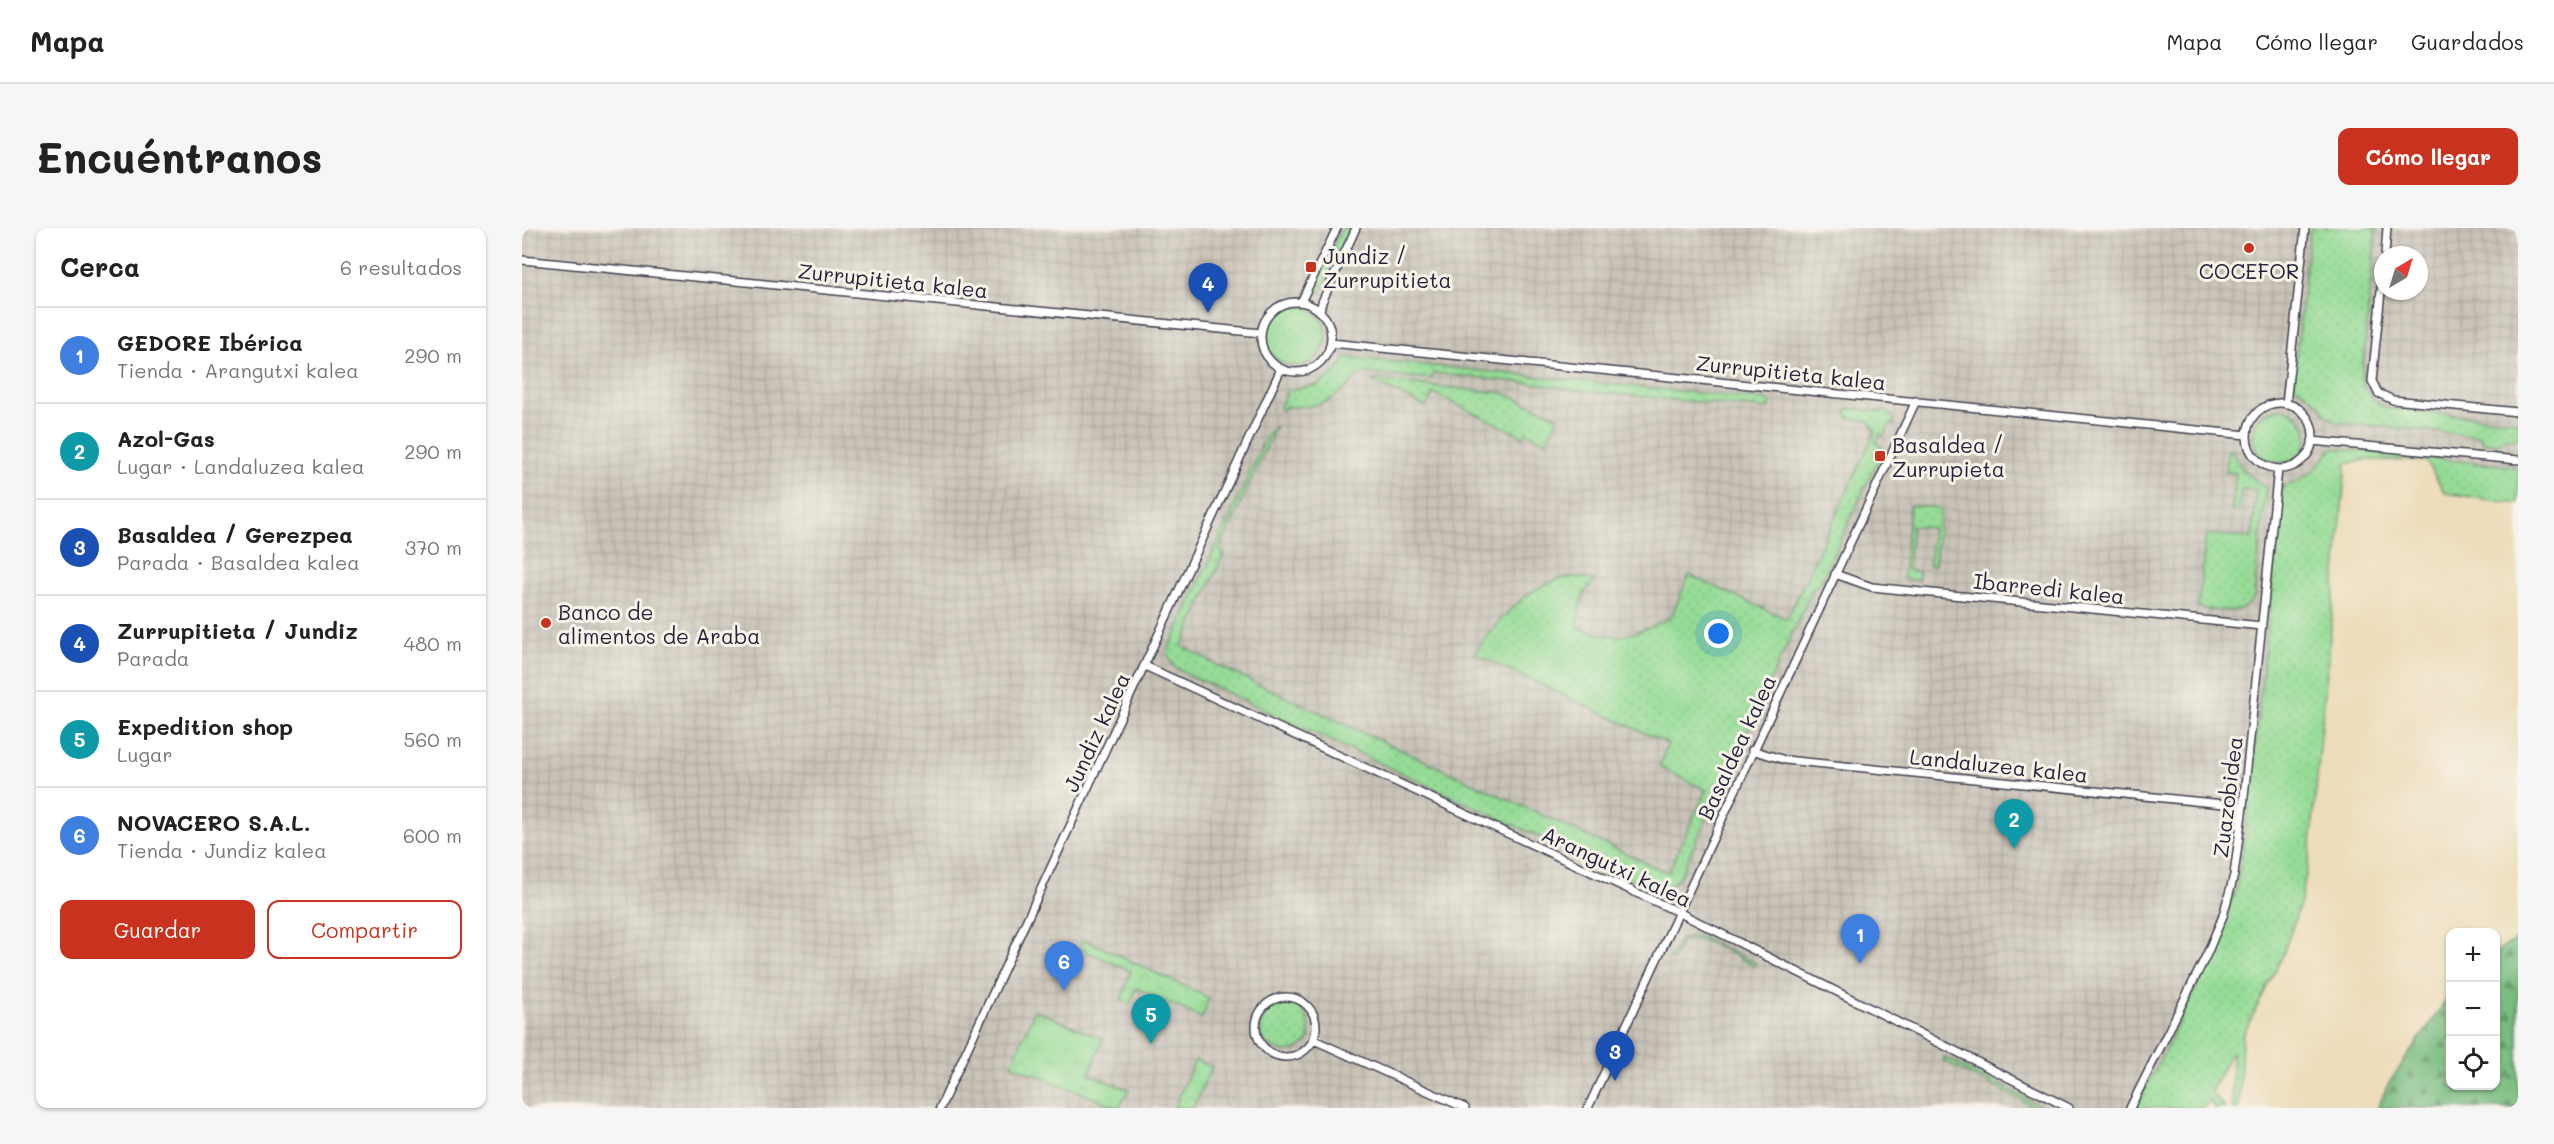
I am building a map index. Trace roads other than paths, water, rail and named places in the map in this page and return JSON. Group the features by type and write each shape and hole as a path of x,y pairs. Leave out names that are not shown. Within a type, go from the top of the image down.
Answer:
{"street":[{"path":"1301,302 1337,228"},
{"path":"1320,311 1324,297 1356,228"},
{"path":"2286,404 2305,228"},
{"path":"2386,246 2387,228"},
{"name":"Zurrupitieta kalea","path":"522,260 1261,333"},
{"path":"2380,300 2372,381 2378,393 2393,400 2518,411"},
{"path":"1301,302 1320,311 1330,326 1331,343 1325,358 1313,369 1297,373 1274,365 1263,351 1261,333 1262,326 1271,312 1285,303 1301,302"},
{"name":"Zurrupitieta kalea","path":"1331,343 2247,435"},
{"name":"Jundiz kalea","path":"940,1108 1281,369"},
{"name":"Basaldea kalea","path":"1588,1108 1752,750 1916,401"},
{"path":"2286,404 2303,413 2312,431 2313,441 2307,456 2301,462 2286,469 2270,468 2256,459 2248,444 2247,435 2251,420 2256,414 2270,405 2286,404"},
{"path":"2313,441 2518,460"},
{"name":"Zuazobidea","path":"2130,1108 2208,954 2223,916 2234,875 2278,469"},
{"name":"Ibarredi kalea","path":"1835,574 1872,587 2262,626"},
{"name":"Arangutxi kalea","path":"1144,666 1678,912 2069,1108"},
{"name":"Landaluzea kalea","path":"1752,750 1785,760 2243,806"},
{"path":"1279,997 1301,1000 1310,1008 1315,1018 1317,1029 1314,1040 1298,1055 1287,1058 1276,1056 1266,1050 1259,1041 1255,1031 1256,1019 1261,1009 1269,1001 1279,997"},
{"path":"1314,1040 1465,1108"}],"place":[{"name":"COCEFOR","path":"2249,248"},
{"name":"Jundiz / Zurrupitieta","path":"1311,267"},
{"name":"Zurrupitieta / Jundiz","path":"1208,313"},
{"name":"Basaldea / Zurrupieta","path":"1880,456"},
{"name":"Banco de alimentos de Araba","path":"546,623"},
{"name":"Azol-Gas","path":"2014,849"},
{"name":"GEDORE Ibérica","path":"1860,964"},
{"name":"NOVACERO S.A.L.","path":"1064,991"},
{"name":"Expedition shop","path":"1151,1044"},
{"name":"Basaldea / Gerezpea","path":"1615,1081"}]}
